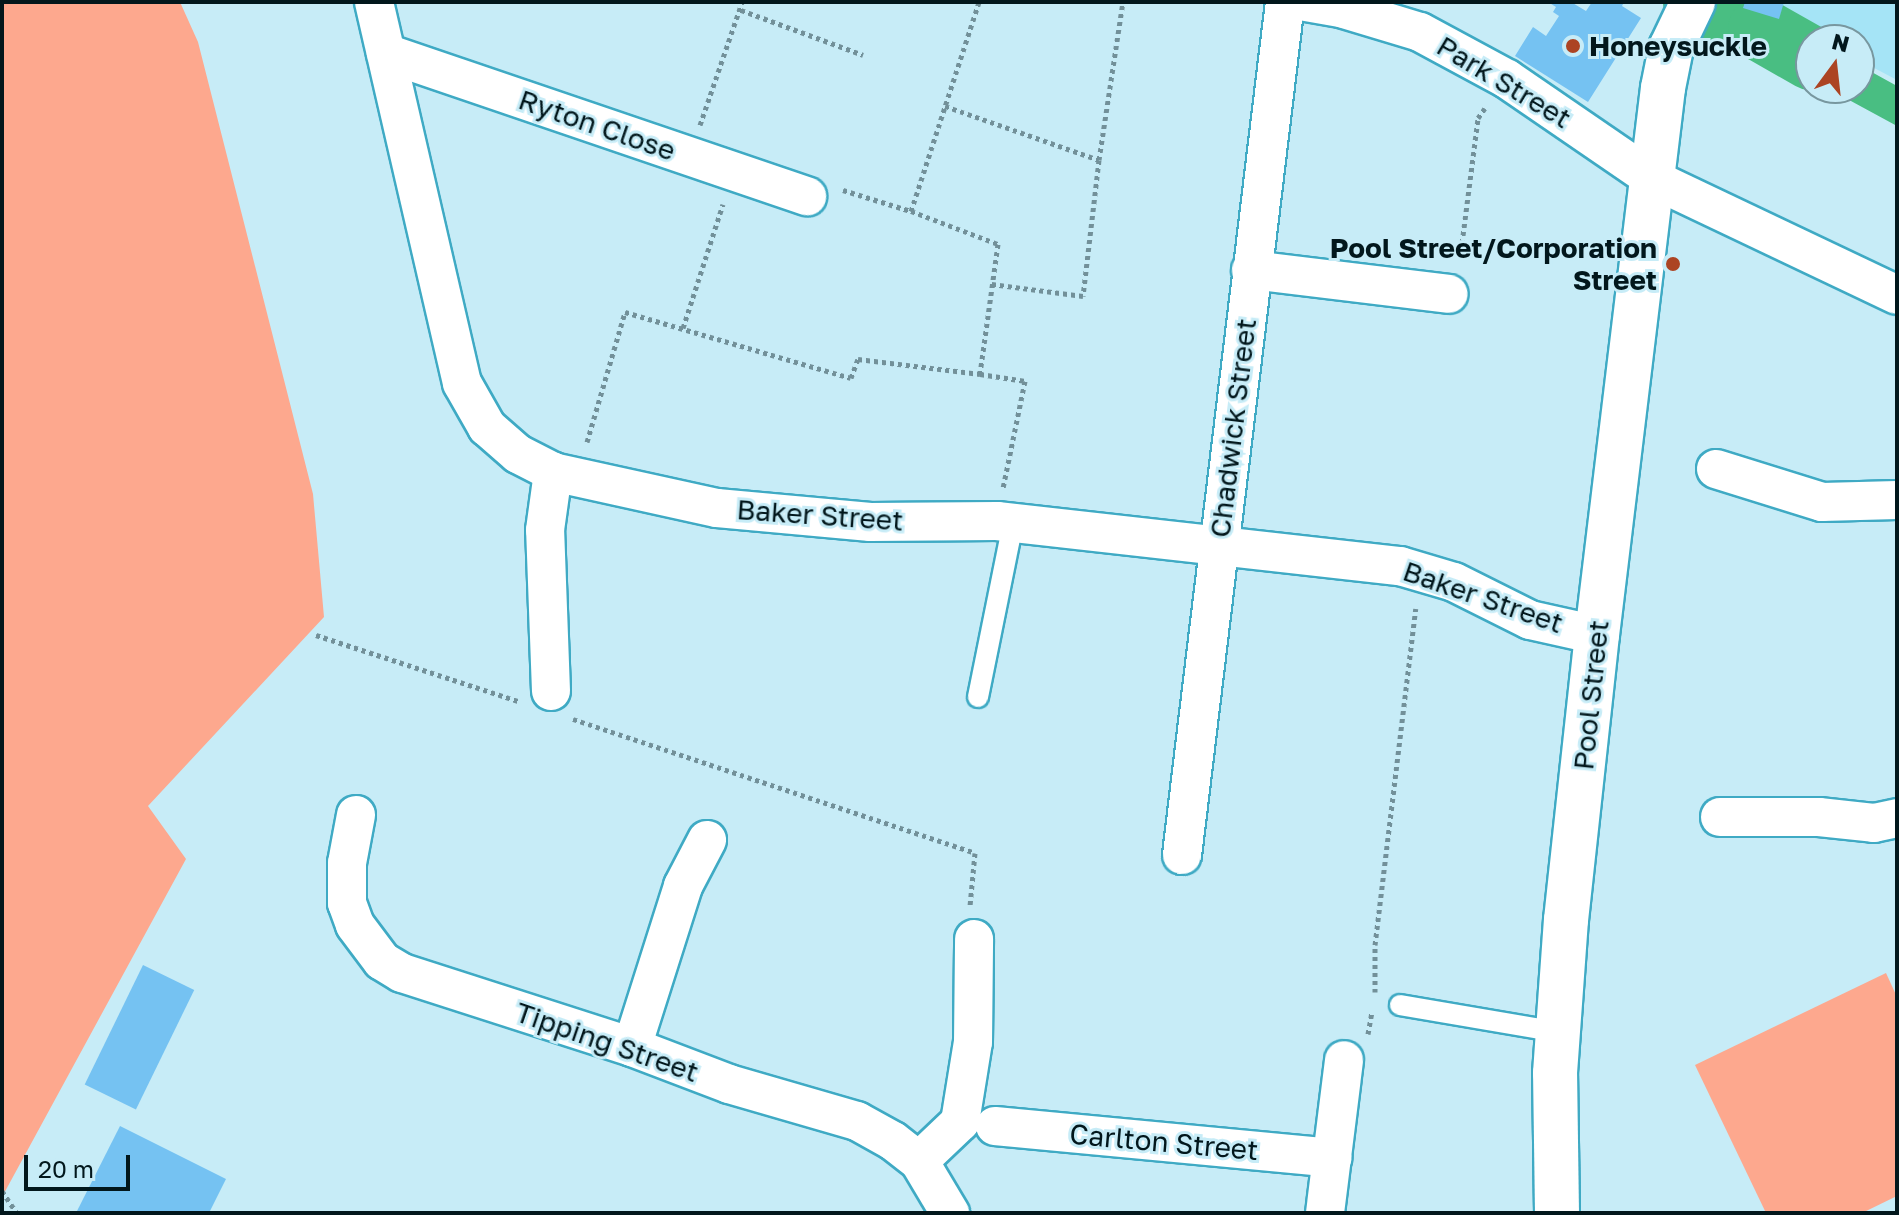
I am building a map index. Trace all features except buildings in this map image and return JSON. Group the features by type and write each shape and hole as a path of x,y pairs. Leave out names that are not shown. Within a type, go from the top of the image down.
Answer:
{"street":[{"name":"Baker Street","path":"374,2 462,383 487,427 518,454 564,475 717,508 870,522 1005,522 1400,566 1454,582 1530,620 1597,635"},
{"name":"Chadwick Street","path":"1182,855 1285,2"},
{"name":"Park Street","path":"1306,2 1342,5 1420,32 1507,79 1653,179 1897,295"},
{"name":"Pool Street","path":"1557,1213 1555,1073 1566,920 1597,635 1671,48 1690,8"},
{"name":"Ryton Close","path":"386,53 807,196"},
{"path":"1251,270 1449,294"},
{"path":"1716,469 1822,502 1897,500"},
{"path":"547,704 545,530 564,475"},
{"name":"Tipping Street","path":"356,815 347,863 347,903 355,925 382,961 402,973 632,1047 729,1084 857,1121 893,1141 919,1161 950,1213"},
{"path":"1720,817 1819,817 1874,823 1897,818"},
{"path":"632,1047 683,886 707,840"},
{"path":"919,1161 940,1145 960,1122 973,1042 974,939"},
{"path":"1325,1213 1344,1060"},
{"name":"Carlton Street","path":"995,1126 1332,1158"}],"lane":[{"path":"978,697 1005,522"},
{"path":"1400,1005 1558,1032"}],"path":[{"path":"689,157 742,2"},
{"path":"911,211 979,2"},
{"path":"992,284 1083,296 1099,160 1123,2"},
{"path":"741,10 863,55"},
{"path":"1449,294 1458,272 1478,118 1507,79"},
{"path":"945,106 1099,160"},
{"path":"683,328 733,172"},
{"path":"807,196 842,189 998,244 980,374"},
{"path":"564,475 625,312 851,378 858,359 1025,381 1005,522"},
{"path":"1344,1060 1368,1039 1375,997 1375,945 1421,572"},
{"path":"316,635 547,704 975,853 969,905 974,939"},
{"path":"2,1191 17,1213"}],"shaded area":[{"path":"2,2 180,2 198,42 313,494 324,617 148,806 186,859 2,1197"},
{"path":"1752,2 1897,2 1897,80 1875,68 1875,24 1795,25"},
{"path":"1730,8 1783,23 1795,30 1795,72 1721,34"},
{"path":"1875,74 1897,86 1897,126 1856,104 1875,104"},
{"path":"1886,973 1897,997 1897,1196 1862,1213 1766,1213 1695,1065"}],"waterway":[{"path":"1695,2 1720,19 1760,29 1795,49"}],"place":[{"name":"Honeysuckle","path":"1573,46"},
{"name":"Pool Street/Corporation Street","path":"1673,264"}]}
